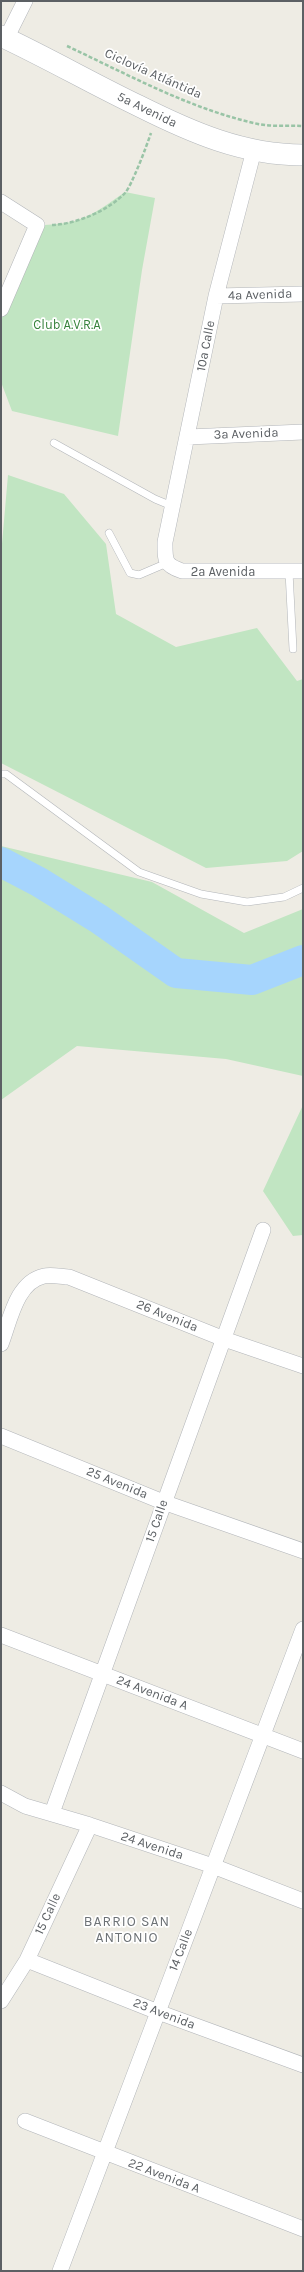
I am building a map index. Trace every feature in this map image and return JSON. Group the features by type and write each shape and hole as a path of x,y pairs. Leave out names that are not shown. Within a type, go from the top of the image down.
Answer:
{"street":[{"path":"4,37 24,1"},
{"name":"5a Avenida","path":"4,37 158,116 204,137 254,150 303,155"},
{"name":"10a Calle","path":"167,563 165,542 188,437 216,296 254,150"},
{"path":"1,202 41,225 1,309"},
{"name":"4a Avenida","path":"216,296 303,294"},
{"name":"3a Avenida","path":"188,437 303,432"},
{"name":"2a Avenida","path":"167,563 171,568 182,571 296,571"},
{"name":"15 Calle","path":"52,1813 104,1674 163,1502 224,1339 262,1230"},
{"name":"26 Avenida","path":"1,1344 18,1298 31,1281 45,1275 69,1277 224,1339 303,1366"},
{"name":"25 Avenida","path":"1,1436 163,1502 303,1551"},
{"name":"14 Calle","path":"60,2271 303,1629"},
{"name":"24 Avenida A","path":"1,1635 303,1751"},
{"name":"24 Avenida","path":"1,1793 25,1806 90,1825 213,1866 303,1901"},
{"name":"15 Calle","path":"1,2001 27,1960 90,1825"},
{"name":"23 Avenida","path":"27,1960 158,2012 303,2065"},
{"name":"22 Avenida A","path":"25,2122 303,2229"}],"lane":[{"path":"54,443 155,499 172,506"},
{"path":"109,533 130,573 139,575 167,563"},
{"path":"293,649 296,571"},
{"path":"1,774 6,774 139,872 201,894 247,902 284,897 303,888"}],"path":[{"name":"Ciclovía Atlántida","path":"64,45 170,94 218,113 259,124 303,126"},
{"path":"41,225 62,225 92,216 126,192 158,116"}],"green space":[{"name":"Club A.V.R.A","path":"125,192 155,198 142,270 118,436 12,411 1,382 1,312 37,225 52,225 84,218"},
{"path":"8,475 64,494 106,544 116,614 176,647 257,628 297,681 303,679 303,851 287,861 206,868 1,763 1,555"},
{"path":"1,846 152,882 244,933 303,909 303,1076 226,1059 77,1046 1,1100"},
{"path":"303,1105 303,1235 293,1236 263,1191"}],"waterway":[{"path":"1,862 39,882 99,919 176,973 252,980 303,960"}],"district":[{"name":"BARRIO SAN ANTONIO","path":"127,1930"}]}
